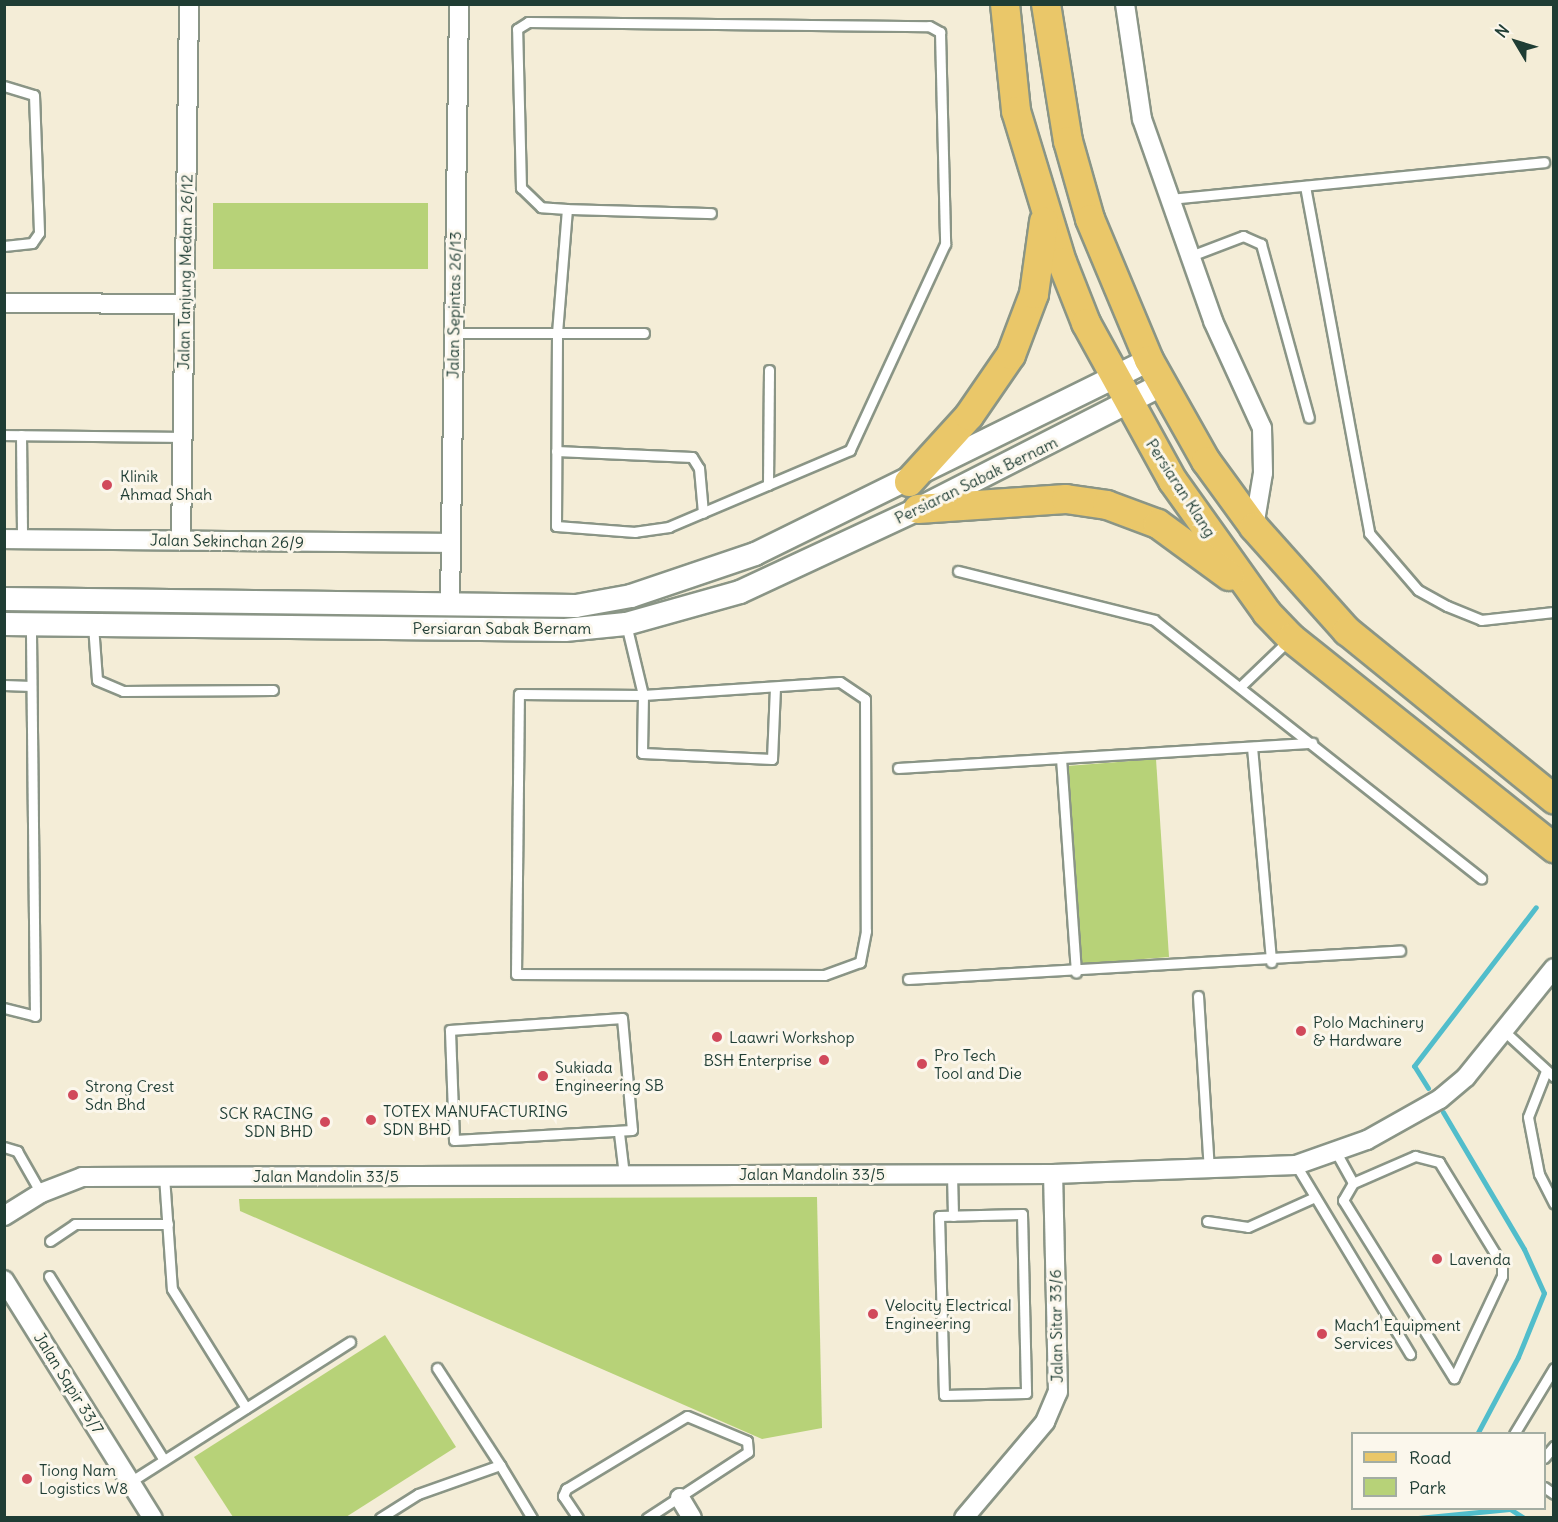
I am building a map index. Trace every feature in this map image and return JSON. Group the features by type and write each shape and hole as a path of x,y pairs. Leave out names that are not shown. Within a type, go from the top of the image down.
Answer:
{"main road":[{"name":"Persiaran Klang","path":"1005,4 1016,111 1043,205 1086,323 1128,404 1173,481 1267,613 1291,638 1554,848"},
{"path":"1046,4 1068,141 1090,219 1156,372 1206,461 1254,527 1347,631 1554,799"},
{"path":"909,482 969,416 1011,355 1034,294 1043,205"},
{"path":"918,509 1057,500 1107,505 1158,524 1193,547 1267,613"}],"street":[{"name":"Jalan Tanjung Medan 26/12","path":"180,540 189,4"},
{"name":"Jalan Sepintas 26/13","path":"450,604 459,4"},
{"path":"1125,4 1142,119 1188,257 1262,428 1263,473 1254,527"},
{"path":"4,303 184,304"},
{"name":"Persiaran Sabak Bernam","path":"4,599 576,606 632,596 755,554 909,482 1115,378 1156,372"},
{"name":"Persiaran Sabak Bernam","path":"4,624 565,630 626,624 740,592 918,509 1128,404 1156,372"},
{"name":"Jalan Sekinchan 26/9","path":"13,539 450,543"},
{"name":"Jalan Mandolin 33/5","path":"4,1216 41,1193 82,1177 1053,1174 1209,1171 1296,1165 1337,1154 1440,1099 1504,1031 1554,968"},
{"name":"Jalan Sitar 33/6","path":"964,1518 1045,1422 1058,1392 1053,1174"},
{"name":"Jalan Sapir 33/7","path":"4,1280 153,1518"},
{"path":"680,1498 692,1518"}],"lane":[{"path":"567,208 557,333 556,526 635,532 669,527 850,450 945,244 940,32 929,26 528,22 517,29 521,188 541,207 711,213"},
{"path":"4,86 34,95 39,233 33,243 4,246"},
{"path":"1169,199 1545,162"},
{"path":"1305,186 1369,533 1418,590 1447,606 1481,620 1554,612"},
{"path":"1188,257 1243,236 1261,244 1309,418"},
{"path":"454,333 644,333"},
{"path":"768,485 769,370"},
{"path":"4,435 182,437"},
{"path":"13,539 21,435"},
{"path":"556,451 692,457 699,468 704,513"},
{"path":"958,571 1154,620 1242,685 1481,878"},
{"path":"4,1008 35,1016 31,624"},
{"path":"626,624 643,695 642,753 772,759 776,687"},
{"path":"93,625 97,680 123,692 273,690"},
{"path":"1242,685 1291,638"},
{"path":"840,682 865,699 866,931 860,962 825,975 516,974 519,694 643,695 840,682"},
{"path":"4,685 31,686"},
{"path":"898,768 1312,743"},
{"path":"1251,747 1271,962"},
{"path":"1060,758 1076,972"},
{"path":"908,979 1271,962 1400,951"},
{"path":"1198,996 1209,1171"},
{"path":"622,1018 632,1130 619,1133 454,1140 450,1030 622,1018"},
{"path":"1504,1031 1550,1074 1528,1117 1539,1174 1554,1203"},
{"path":"619,1133 624,1175"},
{"path":"4,1147 17,1151 41,1193"},
{"path":"1337,1154 1353,1183"},
{"path":"1415,1156 1439,1162 1502,1265 1502,1276 1454,1378 1343,1200 1353,1183 1415,1156"},
{"path":"1296,1165 1410,1354"},
{"path":"952,1174 953,1216"},
{"path":"164,1176 172,1289 246,1408"},
{"path":"1207,1221 1248,1227 1315,1197"},
{"path":"1022,1214 1026,1393 944,1395 939,1216 953,1216 1022,1214"},
{"path":"50,1241 75,1224 168,1224"},
{"path":"49,1276 164,1460"},
{"path":"130,1482 350,1342"},
{"path":"437,1368 532,1518"},
{"path":"1515,1432 1554,1368"},
{"path":"578,1518 563,1496 566,1488 687,1416 747,1441 748,1452 646,1518"},
{"path":"380,1518 418,1494 500,1466"}],"green space":[{"path":"213,203 428,203 428,269 213,269"},
{"path":"1156,759 1169,957 1080,964 1067,766"},
{"path":"817,1197 822,1428 762,1439 240,1211 239,1199"},
{"path":"385,1335 456,1447 346,1517 233,1517 194,1457"}],"waterway":[{"path":"1428,1088 1414,1066 1536,907"},
{"path":"1443,1112 1524,1249 1544,1293 1518,1357 1478,1432"},
{"path":"1418,1518 1500,1510"},
{"path":"1512,1510 1524,1518"}],"place":[{"name":"Klinik Ahmad Shah","path":"107,485"},
{"name":"Polo Machinery & Hardware","path":"1301,1031"},
{"name":"Laawri Workshop","path":"717,1037"},
{"name":"BSH Enterprise","path":"824,1060"},
{"name":"Pro Tech Tool and Die","path":"922,1064"},
{"name":"Sukiada Engineering SB","path":"543,1076"},
{"name":"Strong Crest Sdn Bhd","path":"73,1095"},
{"name":"TOTEX MANUFACTURING SDN BHD","path":"371,1120"},
{"name":"SCK RACING SDN BHD","path":"325,1122"},
{"name":"Lavenda","path":"1437,1259"},
{"name":"Velocity Electrical Engineering","path":"873,1314"},
{"name":"Mach1 Equipment Services","path":"1322,1334"},
{"name":"Tiong Nam Logistics W8","path":"27,1479"}]}
